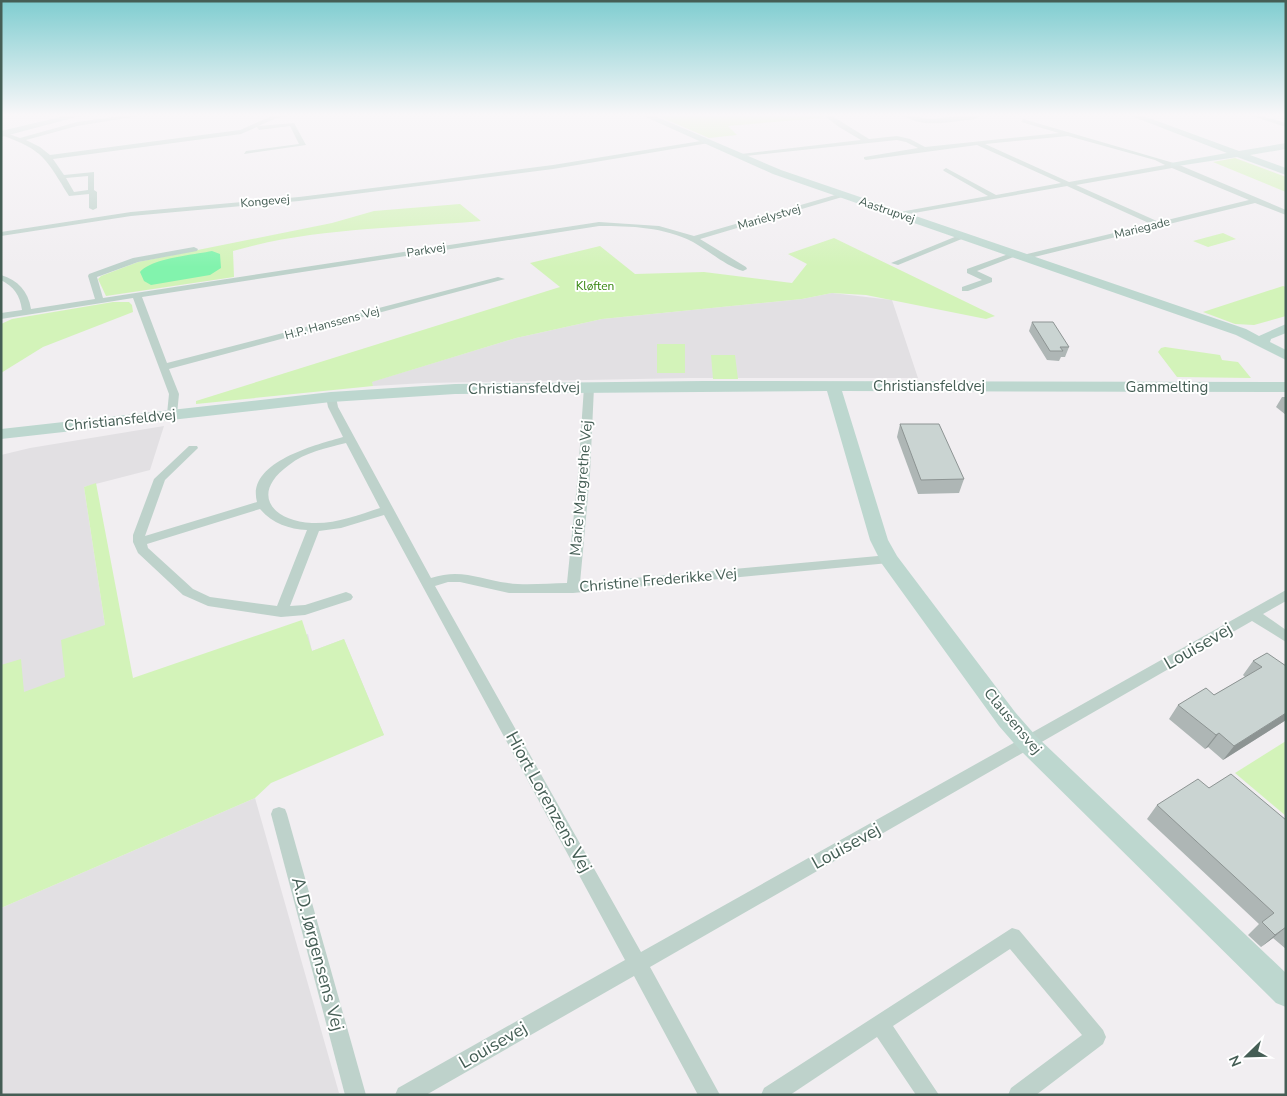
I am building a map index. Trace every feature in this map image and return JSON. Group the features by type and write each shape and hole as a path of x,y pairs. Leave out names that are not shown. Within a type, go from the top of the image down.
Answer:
{"street":[{"path":"55,165 72,194 93,192 92,208"},
{"name":"Kongevej","path":"1,234 131,214 299,199 447,181 553,165"},
{"name":"Aastrupvej","path":"764,165 1233,330 1263,343 1286,356"},
{"path":"1026,165 1157,224"},
{"path":"900,214 1174,165"},
{"path":"1175,165 1286,214"},
{"path":"1268,165 1286,172"},
{"path":"946,170 995,197"},
{"path":"62,177 92,173 91,188"},
{"name":"Marielystvej","path":"693,239 845,195"},
{"name":"Mariegade","path":"1021,256 1258,200"},
{"name":"Parkvej","path":"1,316 578,226 626,224 677,233 693,239 743,269"},
{"path":"895,263 965,236"},
{"path":"100,301 92,276 136,260 194,249"},
{"path":"965,289 989,280 970,271 1021,256"},
{"path":"1,278 20,288 25,297 27,312"},
{"name":"H.P. Hanssens Vej","path":"164,367 500,279"},
{"path":"137,296 174,394 172,414"},
{"path":"1263,343 1265,337 1286,328"},
{"name":"Clausensvej","path":"833,386 878,540 889,559 1007,719 1028,743 1286,993"},
{"name":"Christiansfeldvej","path":"1,434 331,397 456,389 1049,386"},
{"name":"Gammelting","path":"1049,386 1286,387"},
{"name":"Marie Margrethe Vej","path":"573,588 584,474 589,387"},
{"name":"Hiort Lorenzens Vej","path":"331,397 333,407 387,510 710,1095"},
{"path":"350,438 302,453 286,461 266,480 260,494 262,505 269,515 285,523 314,528 333,526 387,510"},
{"path":"193,448 160,479 138,535 142,550 188,592 208,601 281,612 305,610 346,597"},
{"path":"139,542 262,505"},
{"path":"281,612 314,528"},
{"name":"Christine Frederikke Vej","path":"429,583 447,577 460,577 509,588 573,588 889,559"},
{"name":"Louisevej","path":"405,1095 1286,595"},
{"path":"1253,614 1286,637"},
{"name":"A.D. Jørgensens Vej","path":"279,814 356,1095"},
{"path":"771,1095 1012,937 1096,1037 1018,1095"},
{"path":"880,1024 929,1095"}],"shaded area":[{"path":"212,251 220,254 221,268 210,275 151,285 144,281 140,272 146,267 163,260"},
{"path":"832,293 892,300 918,378 689,378 425,383 373,386 371,382 516,338 602,319 802,299"},
{"path":"164,426 150,470 84,487 117,704 308,634 312,651 344,639 384,735 1,876 1,455 30,448"},
{"path":"255,798 339,1093 1,1095 1,908"}],"green space":[{"path":"1221,165 1254,165 1286,177 1286,192"},
{"path":"460,204 481,221 325,233 263,243 233,251 234,277 106,296 98,279 101,276 138,262 332,223 374,211"},
{"path":"1223,233 1236,239 1208,247 1193,241"},
{"name":"Kløften","path":"834,238 995,316 986,319 866,295 832,293 802,299 602,319 516,338 372,382 373,386 196,404 196,401 560,287 530,263 600,246 635,274 704,272 792,283 807,264 788,254"},
{"path":"1283,286 1286,287 1286,316 1254,325 1235,324 1203,312"},
{"path":"113,302 129,302 132,305 133,312 43,347 1,373 1,324 12,319"},
{"path":"657,344 685,344 685,373 657,373"},
{"path":"1161,348 1220,355 1222,360 1238,362 1251,378 1177,377 1158,352"},
{"path":"711,355 735,355 738,379 713,379"},
{"path":"96,483 133,678 302,620 312,651 344,639 384,735 271,783 255,798 1,908 1,665 21,659 24,692 65,677 61,640 105,625 84,487"},
{"path":"1286,741 1286,816 1235,773"}],"building":[{"path":"1032,322 1053,322 1069,347 1060,347 1063,351 1050,351"},
{"path":"900,424 939,424 964,479 921,480"},
{"path":"1267,653 1286,666 1286,713 1234,746 1219,733 1216,735 1178,705 1206,688 1214,695 1262,667 1253,661"},
{"path":"1231,774 1286,820 1286,927 1275,935 1262,922 1274,913 1157,805 1198,779 1209,788"}]}
